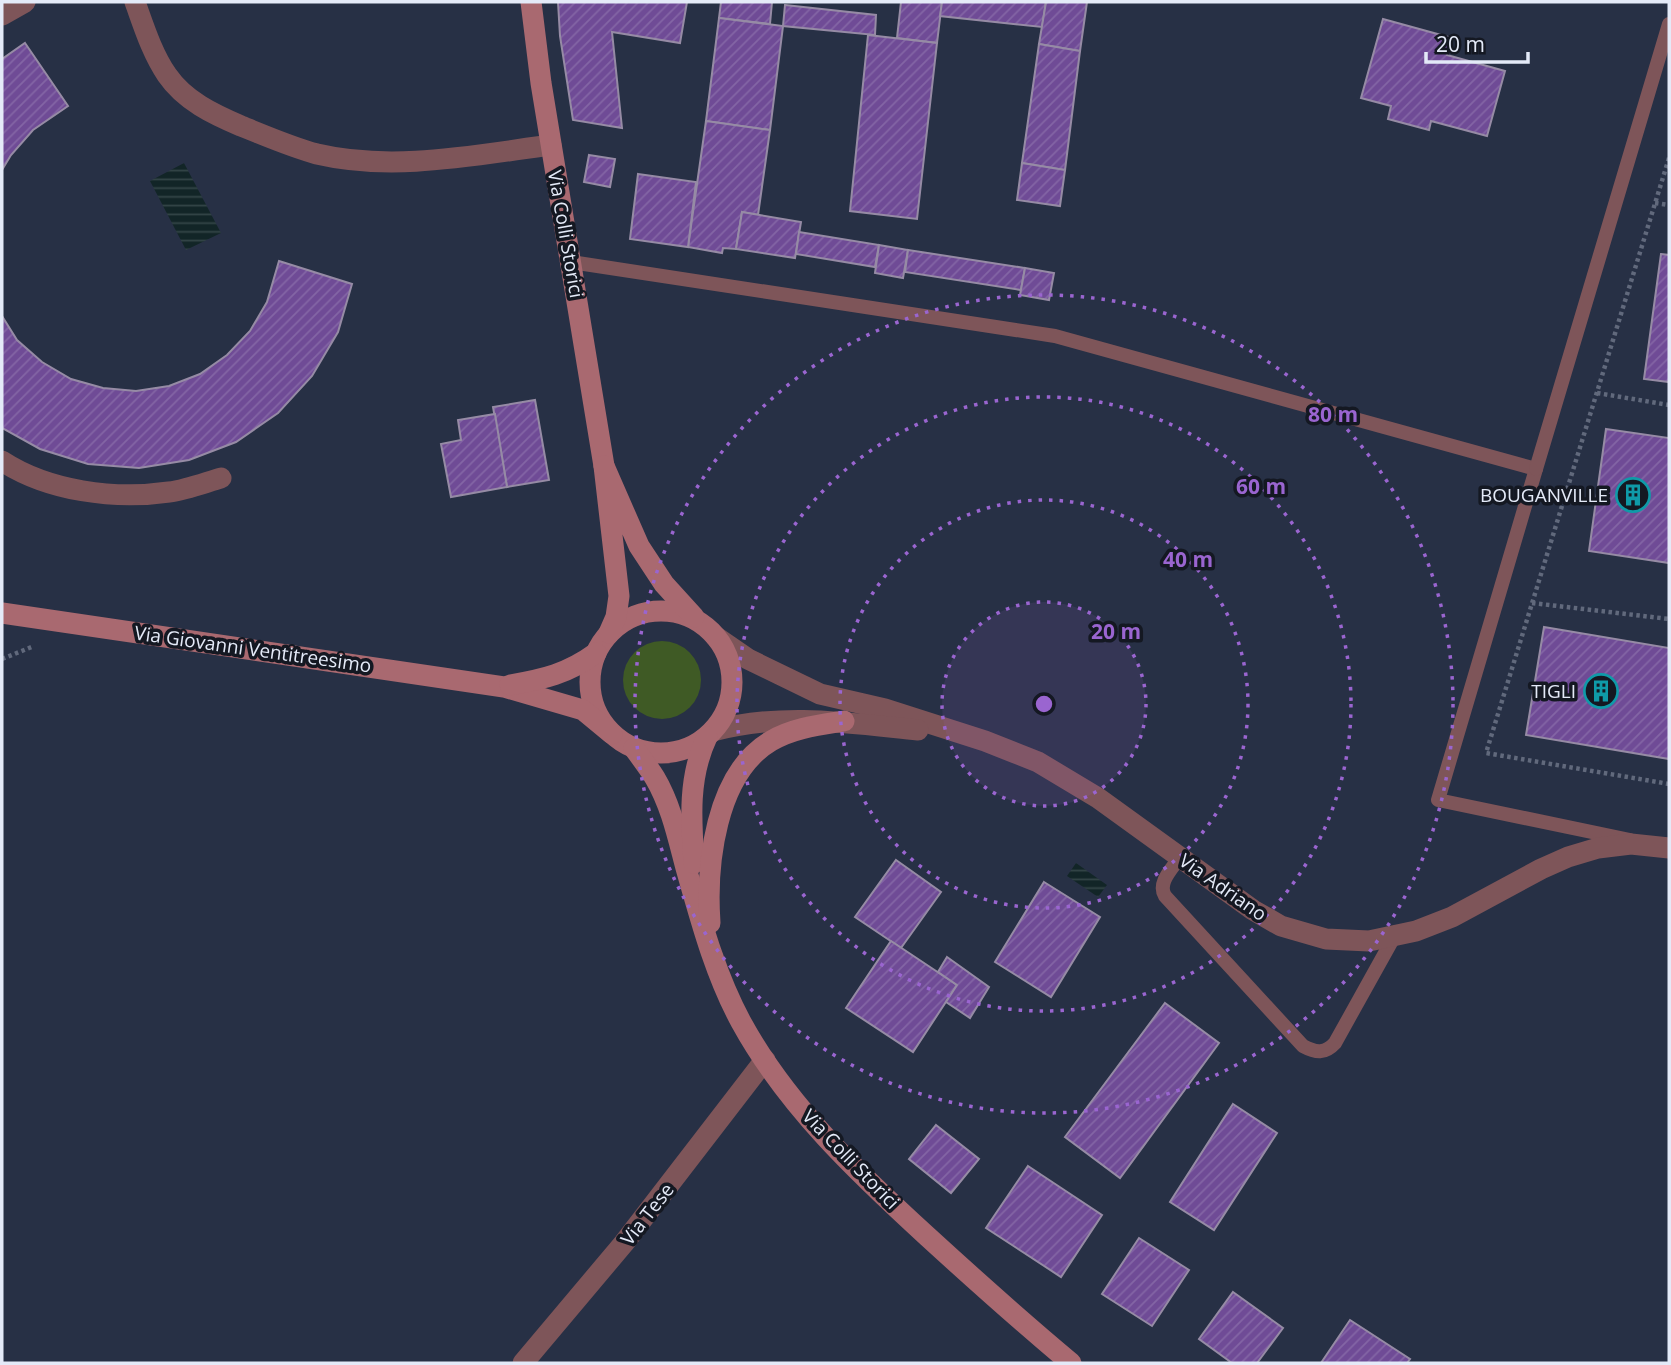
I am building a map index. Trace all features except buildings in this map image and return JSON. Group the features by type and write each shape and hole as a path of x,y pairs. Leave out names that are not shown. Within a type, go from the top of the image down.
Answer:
{"street":[{"path":"2,15 25,2"},
{"path":"135,2 149,40 168,76 194,103 280,142 318,154 359,160 414,161 551,145"},
{"name":"Via Colli Storici","path":"531,2 541,83 604,466 619,596 616,617 596,653 590,674 591,696 598,717 612,734 634,748 653,753 672,752 691,747 710,734"},
{"path":"2,461 13,468 63,487 116,495 170,492 221,478"},
{"name":"Via Colli Storici","path":"604,466 639,546 664,584 716,637 727,654 732,674 732,695 725,714 698,755 693,775 691,814 697,907"},
{"name":"Via Colli Storici","path":"609,633 629,618 652,611 676,612 698,621"},
{"name":"Via Giovanni Ventitreesimo","path":"2,613 504,687 583,710 612,734"},
{"name":"Via Adriano","path":"716,637 748,659 820,694 885,709 985,741 1038,762 1098,798 1253,910 1281,926 1326,939 1347,942 1395,937 1452,916 1568,858 1598,848 1631,844 1669,848"},
{"name":"Via Giovanni Ventitreesimo","path":"504,687 553,677 578,666 596,653"},
{"name":"Via Adriano","path":"710,734 736,725 779,720 844,721 955,733"},
{"path":"712,957 710,866 717,826 727,794 739,772 753,755 771,741 816,725 844,721"},
{"name":"Via Colli Storici","path":"634,748 656,779 672,818 712,957 741,1022 765,1060 799,1106 854,1169 1015,1316 1071,1363"},
{"name":"Via Tese","path":"523,1363 624,1243 765,1060"}],"lane":[{"path":"1669,24 1438,800 1669,848"},
{"path":"571,262 1055,336 1536,469"},
{"path":"1180,858 1162,884 1161,890 1303,1046 1321,1052 1329,1050 1335,1043 1395,937"}],"path":[{"path":"1669,158 1486,753 1669,784"},
{"path":"1656,203 1669,205"},
{"path":"1597,393 1669,405"},
{"path":"1532,603 1669,619"}],"green space":[{"path":"662,641 677,644 689,653 698,665 701,680 698,695 689,707 677,716 662,719 647,716 635,707 626,695 623,680 626,665 635,653 647,644"}],"shaded area":[{"path":"184,163 221,233 186,250 150,181"},
{"path":"1076,863 1107,885 1098,897 1067,876"}],"place":[{"name":"BOUGANVILLE","path":"1633,495"},
{"name":"TIGLI","path":"1601,691"}]}
